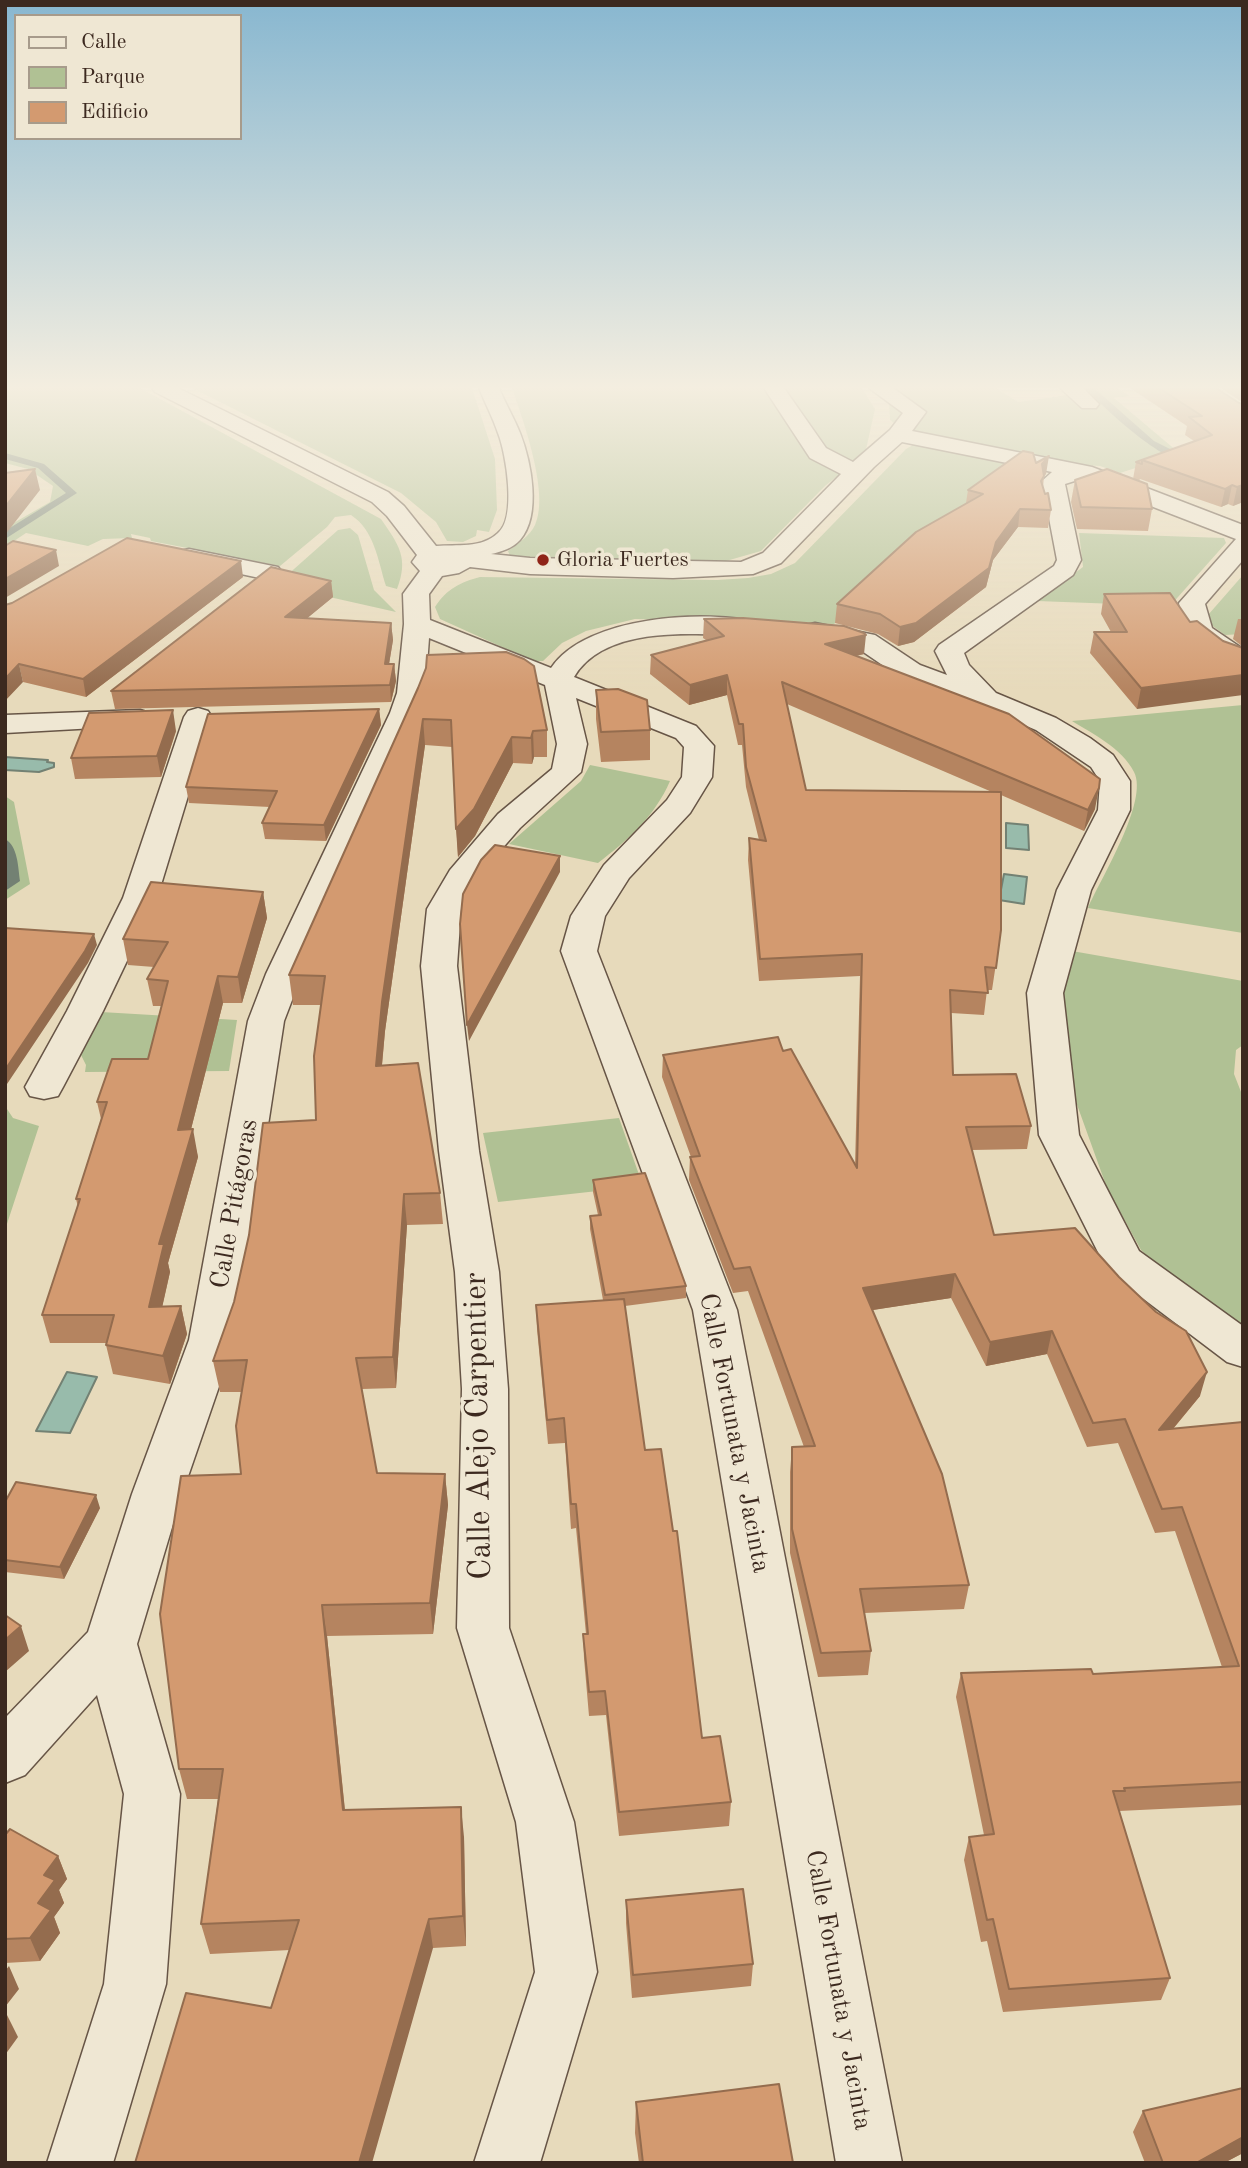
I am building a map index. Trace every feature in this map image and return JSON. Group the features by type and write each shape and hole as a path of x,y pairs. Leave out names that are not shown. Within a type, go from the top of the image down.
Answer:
{"street":[{"path":"364,489 397,508 433,561 455,567 462,557 496,545 510,536 518,521 519,489"},
{"path":"462,557 540,566 744,569 772,558 840,489"},
{"path":"986,699 956,668 949,651 1064,570 1069,560 1055,489"},
{"path":"1128,489 1243,534"},
{"path":"1243,545 1192,603 1193,624 1201,633 1243,660"},
{"path":"162,551 259,581"},
{"name":"Calle Pitágoras","path":"13,1746 110,1644 157,1494 212,1340 266,1021 390,714 411,694 417,624 416,594 433,561"},
{"name":"Calle Fortunata y Jacinta","path":"417,624 686,732 699,746 698,777 680,806 616,872 588,916 579,951 715,1310 869,2163"},
{"path":"558,680 572,659 607,638 653,628 695,626 825,631 865,641 910,671 1046,724 1102,761 1115,780 1114,810 1074,890 1045,993 1059,1135 1123,1261 1243,1350"},
{"name":"Calle Alejo Carpentier","path":"507,2163 566,1972 545,1822 483,1628 485,1389 477,1272 459,1151 439,966 444,909 467,870 509,821 566,772 572,744 558,680"},
{"path":"78,721 110,696"},
{"path":"5,724 212,717 140,898 85,1011 44,1087"},
{"path":"80,2163 135,1984 152,1794 110,1644"}],"green space":[{"path":"52,489 326,489 381,519 397,544 402,569 397,589 386,586 371,538 351,515 335,517 327,527 280,566 151,541 150,538 131,534 132,538 103,539 88,546 26,533 5,547 5,528 50,502"},
{"path":"393,489 496,489 497,510 489,532 477,530 476,536 463,542 447,541 436,522"},
{"path":"538,489 822,489 761,551 726,561 510,556 508,551 523,540 535,525 539,512"},
{"path":"867,489 1006,489 867,594 834,624 635,619 586,631 562,643 543,661 533,661 440,619 435,607 449,591 480,577 717,580 771,574 795,563"},
{"path":"350,528 358,535 374,590 396,612 276,585 338,530"},
{"path":"1079,533 1224,538 1226,543 1170,606 1037,601 1083,567"},
{"path":"1243,575 1243,634 1225,635 1210,624 1208,615"},
{"path":"1243,705 1243,933 1088,908 1122,840 1135,801 1137,785 1134,772 1122,756 1106,742 1072,721"},
{"path":"590,765 670,781 649,816 598,863 509,844 581,781"},
{"path":"5,796 14,802 30,884 5,900"},
{"path":"1072,951 1243,981 1243,1045 1236,1050 1234,1074 1243,1097 1243,1330 1165,1273 1141,1250 1107,1188 1071,1088 1063,982"},
{"path":"101,1012 237,1020 229,1071 85,1072 86,1065 80,1053"},
{"path":"5,1106 13,1118 39,1126 5,1230"},
{"path":"619,1118 643,1186 498,1202 483,1133"}],"shaded area":[{"path":"5,757 48,760 47,762 54,763 54,767 39,772 5,770"},
{"path":"1006,823 1028,825 1029,850 1006,848"},
{"path":"1004,874 1027,877 1024,904 999,900"},
{"path":"67,1372 97,1377 70,1433 36,1431"}],"building":[{"path":"5,489 19,489 5,507"},
{"path":"1044,489 1045,494 1048,493 1051,510 1020,509 996,542 989,568 916,623 900,627 880,614 837,604 916,532 983,494 968,490"},
{"path":"1077,489 1148,489 1152,509 1081,507"},
{"path":"127,538 241,561 83,679 19,664 5,679 5,605"},
{"path":"13,541 56,550 5,579 5,546"},
{"path":"271,567 331,581 285,617 391,623 385,664 394,664 390,685 111,691"},
{"path":"1170,593 1190,622 1197,621 1223,641 1243,648 1243,675 1141,688 1094,632 1127,632 1104,594"},
{"path":"743,618 844,626 864,633 866,635 825,644 1009,714 1100,779 1099,788 1088,810 782,682 806,790 1001,792 1001,930 996,968 985,967 988,993 950,990 953,1075 1016,1074 1031,1126 966,1127 994,1235 1075,1228 1119,1277 1156,1312 1186,1331 1207,1372 1159,1430 1243,1422 1243,1782 1124,1788 1125,1791 1113,1791 1170,1978 1009,1989 993,1919 987,1920 969,1837 994,1834 961,1673 1091,1669 1093,1674 1239,1666 1182,1507 1162,1509 1125,1419 1093,1423 1052,1331 990,1342 955,1274 863,1288 942,1474 969,1585 860,1589 871,1651 821,1653 792,1529 792,1447 815,1446 750,1267 734,1269 690,1157 700,1156 663,1055 778,1037 783,1051 791,1049 857,1168 862,954 760,959 749,838 766,841 746,767 743,724 739,724 727,675 690,685 651,655 724,636 704,619"},
{"path":"506,652 534,666 547,730 533,731 531,738 512,737 474,809 456,829 451,720 423,719 382,1002 376,1066 418,1063 440,1193 404,1194 393,1357 356,1358 377,1473 445,1474 430,1603 322,1605 343,1810 461,1807 463,1916 429,1919 359,2163 135,2163 186,1993 271,2008 299,1920 201,1924 223,1769 179,1769 160,1614 181,1476 241,1474 236,1426 247,1360 213,1361 234,1302 249,1235 263,1123 316,1120 314,1056 325,976 289,975 418,688 426,668 427,655"},
{"path":"618,689 647,700 650,730 601,732 596,690"},
{"path":"379,709 324,825 262,823 277,791 186,787 208,714"},
{"path":"173,710 157,756 71,758 89,713"},
{"path":"495,845 560,856 467,1025 460,924 463,894 481,860"},
{"path":"151,882 263,892 238,977 218,976 178,1130 193,1129 159,1244 164,1244 149,1307 181,1306 163,1356 106,1345 114,1315 42,1315 80,1199 76,1199 107,1102 97,1102 112,1059 148,1059 168,981 147,979 168,942 123,939"},
{"path":"5,928 94,934 5,1070"},
{"path":"645,1173 686,1286 605,1295 590,1216 601,1215 593,1180"},
{"path":"624,1299 645,1450 661,1449 673,1531 677,1531 702,1738 720,1736 731,1802 619,1812 605,1691 589,1692 583,1634 588,1634 576,1504 571,1504 564,1418 547,1420 536,1305"},
{"path":"16,1482 96,1495 60,1567 5,1560 5,1502"},
{"path":"5,1615 21,1626 5,1640"},
{"path":"10,1829 58,1856 44,1875 55,1880 38,1903 51,1910 30,1938 5,1939 5,1835"},
{"path":"743,1889 753,1964 633,1975 626,1900"},
{"path":"779,2084 793,2163 643,2163 636,2102"},
{"path":"1243,2088 1243,2137 1196,2163 1163,2163 1143,2111"}],"waterway":[{"path":"5,536 72,493 68,489"},
{"path":"5,843 11,861 13,881 5,887"}],"place":[{"name":"Gloria Fuertes","path":"543,560"}]}
